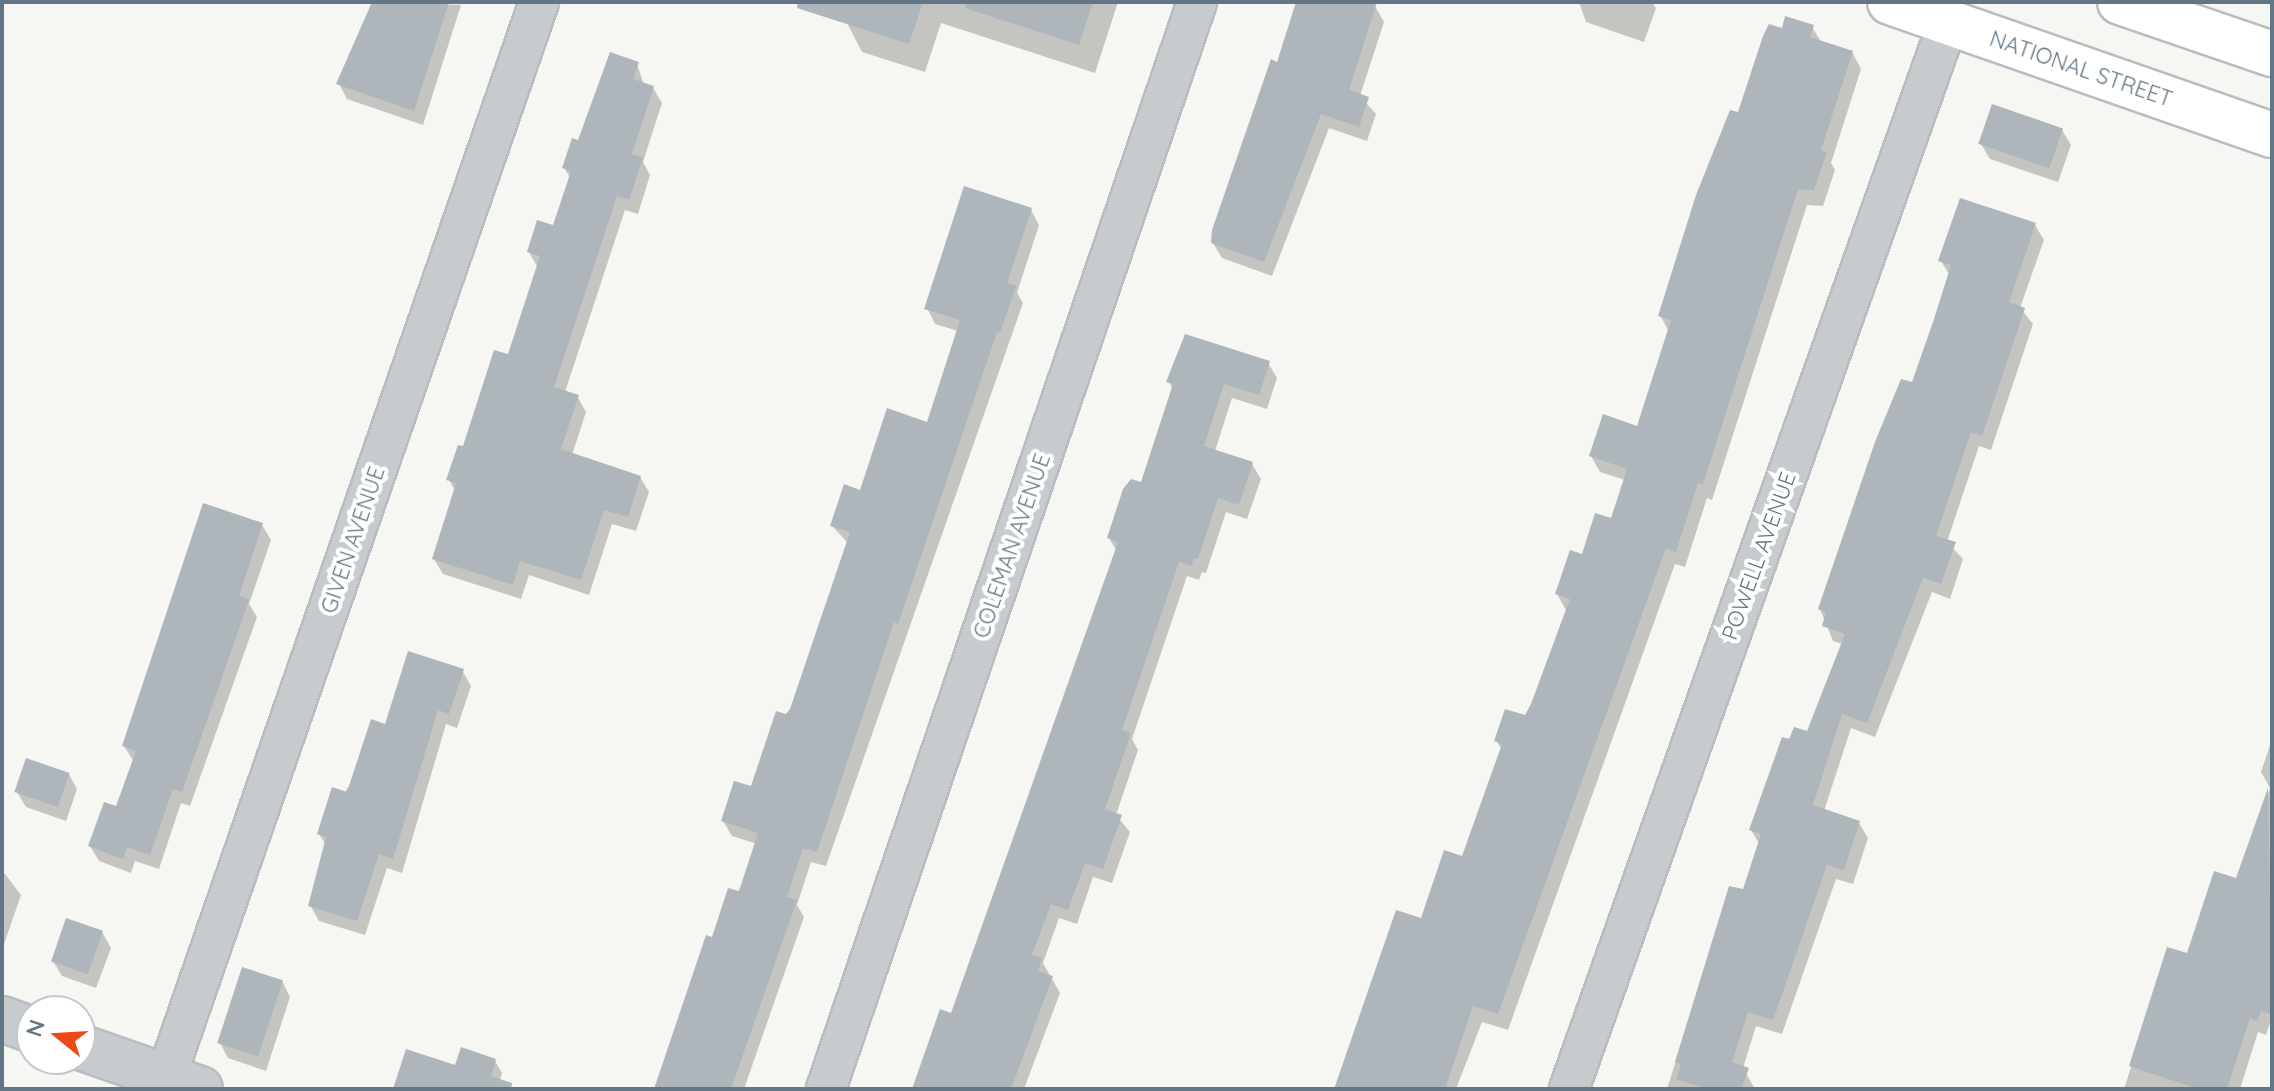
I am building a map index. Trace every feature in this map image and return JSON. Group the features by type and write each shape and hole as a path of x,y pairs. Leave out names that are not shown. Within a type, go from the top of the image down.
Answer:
{"main road":[{"name":"NATIONAL STREET","path":"1890,2 2272,135"},
{"path":"2120,2 2272,54"}],"street":[{"name":"GIVEN AVENUE","path":"183,1083 539,2"},
{"name":"COLEMAN AVENUE","path":"826,1089 1197,2"},
{"name":"POWELL AVENUE","path":"1569,1089 1948,23"},
{"path":"96,1053 183,1083"}],"building":[{"path":"372,2 449,2 414,111 336,84"},
{"path":"798,2 923,2 909,44 797,8"},
{"path":"966,2 1093,2 1079,45 965,8"},
{"path":"1296,2 1377,2 1349,90 1369,97 1359,127 1321,114 1264,262 1211,243 1212,230 1271,59 1277,62"},
{"path":"1785,16 1814,25 1810,37 1853,51 1821,150 1827,152 1814,190 1798,189 1703,484 1698,483 1676,552 1666,548 1498,1014 1473,1006 1445,1089 1334,1089 1396,910 1421,918 1444,850 1462,856 1502,744 1494,741 1505,709 1525,715 1531,704 1570,599 1555,594 1570,550 1582,554 1595,513 1611,518 1627,469 1589,456 1603,414 1637,426 1671,320 1658,316 1696,195 1730,110 1738,112 1763,36 1769,24 1782,28"},
{"path":"610,52 639,62 633,79 654,86 632,154 643,158 629,200 617,196 554,387 579,395 561,449 641,476 628,517 604,510 581,580 520,561 513,585 432,559 456,483 446,480 458,445 463,446 494,350 508,354 540,256 527,252 537,220 553,225 571,171 562,168 572,138 578,140"},
{"path":"1992,104 2063,128 2049,168 1978,144"},
{"path":"964,186 1032,208 1007,283 1016,286 1000,333 997,332 898,624 894,622 817,852 803,848 787,897 797,900 731,1089 654,1089 706,935 712,937 728,888 739,891 758,833 721,821 734,781 751,786 776,711 786,714 790,709 850,532 830,526 844,484 860,490 887,408 927,422 960,320 924,309"},
{"path":"1960,198 2036,223 2009,302 2025,308 1982,436 1971,432 1936,536 1956,542 1941,584 1923,578 1867,723 1842,714 1813,805 1860,821 1844,870 1827,865 1773,1020 1748,1012 1732,1062 1749,1068 1741,1089 1707,1089 1676,1079 1681,1064 1675,1062 1729,886 1743,889 1761,834 1749,830 1782,737 1789,739 1794,727 1807,731 1845,634 1822,626 1826,612 1818,609 1875,442 1901,379 1912,382 1934,319 1951,265 1938,261"},
{"path":"1185,334 1270,361 1259,395 1224,384 1204,446 1253,462 1239,505 1218,498 1198,559 1194,558 1191,566 1179,562 1122,730 1131,733 1105,809 1122,815 1103,869 1085,863 1068,910 1051,904 1032,955 1042,958 1038,971 1053,976 1011,1089 912,1089 940,1009 951,1013 1118,542 1107,538 1123,489 1131,479 1141,482 1173,384 1166,382"},
{"path":"203,503 263,523 239,596 249,600 182,792 173,789 150,855 127,847 123,859 88,846 104,802 116,806 136,751 122,746"},
{"path":"408,651 464,669 449,714 438,710 393,859 379,854 357,921 308,906 326,837 317,834 332,787 347,792 371,719 385,724"},
{"path":"26,758 69,773 58,807 14,792"},
{"path":"2268,788 2272,1015 2261,1011 2257,1021 2250,1018 2227,1089 2198,1089 2129,1066 2167,947 2187,953 2214,871 2236,878"},
{"path":"66,918 103,931 88,974 51,961"},
{"path":"242,967 283,980 258,1056 217,1043"},
{"path":"461,1047 496,1059 491,1076 512,1083 511,1089 393,1089 406,1049 455,1065"}]}
